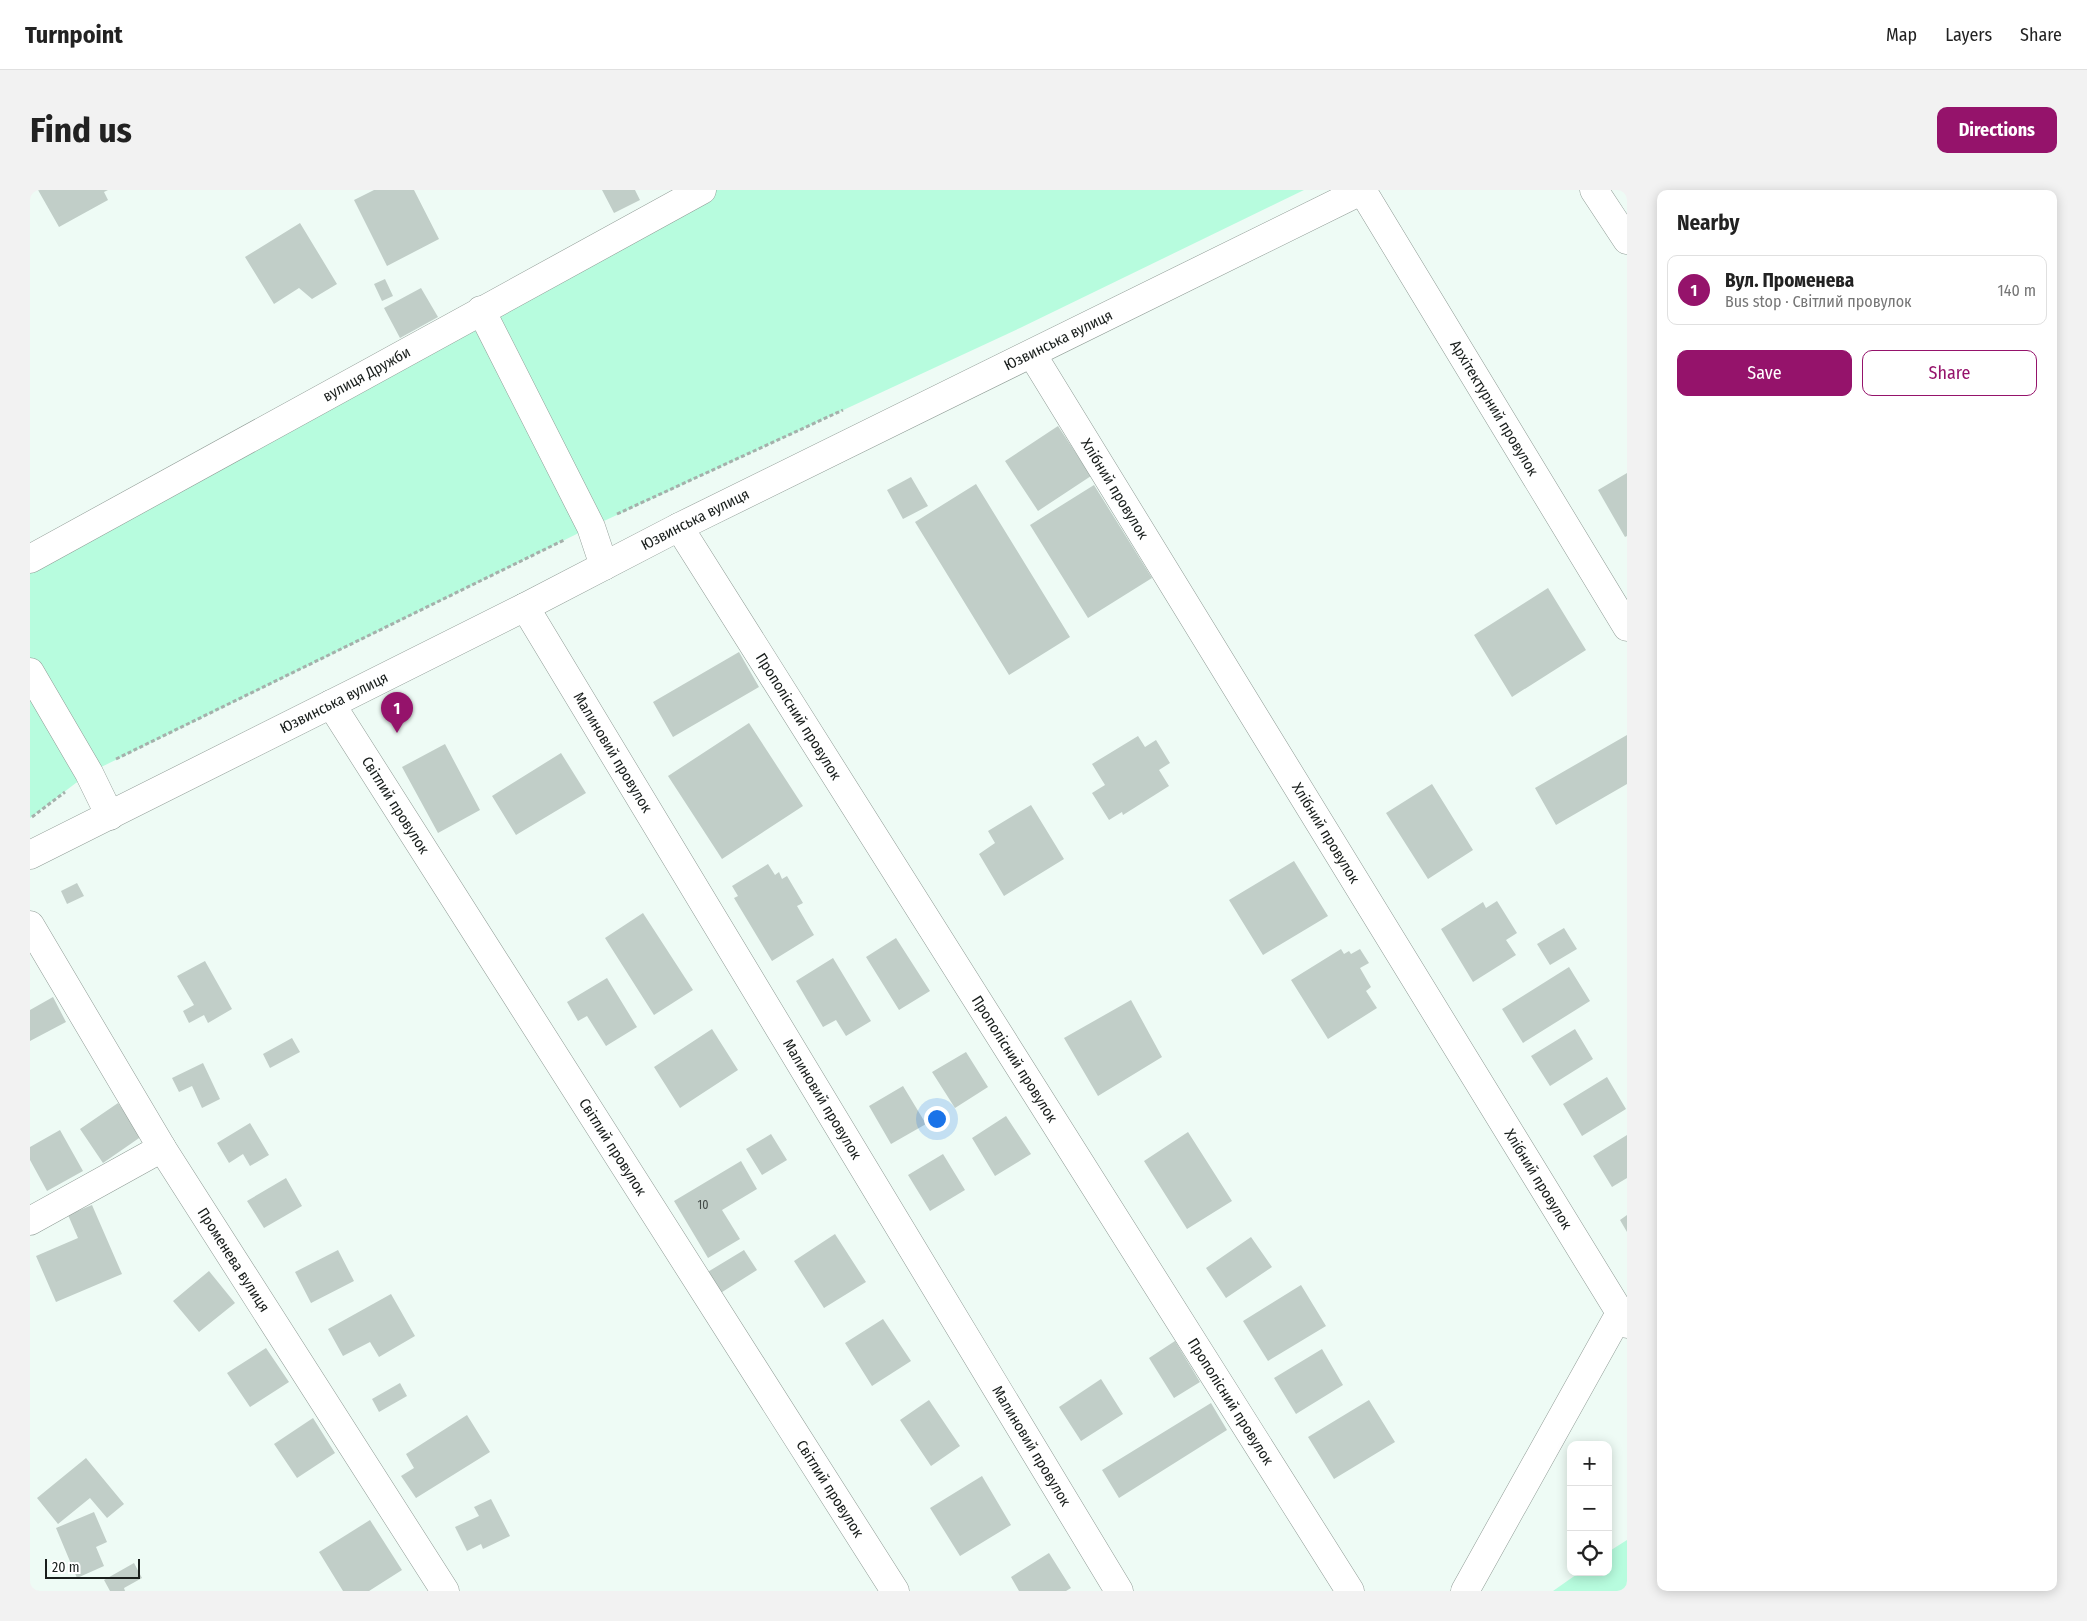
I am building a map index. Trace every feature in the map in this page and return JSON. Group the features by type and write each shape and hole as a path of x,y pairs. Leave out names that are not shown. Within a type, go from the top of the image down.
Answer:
{"street":[{"name":"вулиця Дружби","path":"30,559 702,190"},
{"name":"Юзвинська вулиця","path":"30,855 525,607 679,527 1363,190"},
{"name":"Архітектурний провулок","path":"1363,190 1627,626"},
{"path":"1594,190 1627,240"},
{"path":"481,310 591,527 604,566"},
{"name":"Хлібний провулок","path":"1032,354 1624,1318"},
{"name":"Прополісний провулок","path":"679,527 1350,1591"},
{"name":"Малиновий провулок","path":"525,607 1119,1591"},
{"path":"30,672 89,773 110,816"},
{"name":"Світлий провулок","path":"331,704 895,1591"},
{"name":"Променева вулиця","path":"30,925 162,1148 436,1587"},
{"path":"30,1221 162,1148"},
{"path":"1465,1591 1624,1318"}],"path":[{"path":"30,818 89,773 591,527 850,406"}],"green space":[{"path":"702,190 1304,190 1020,328 591,527 89,773 30,818 30,559"},
{"path":"1627,1540 1627,1591 1553,1591 1574,1576 1612,1576 1612,1549"}],"building":[{"path":"38,190 108,190 104,192 108,200 59,227"},
{"path":"374,190 414,190 439,239 387,266 354,200"},
{"path":"602,190 635,190 640,200 614,213"},
{"path":"300,223 337,284 312,299 299,288 274,304 245,257"},
{"path":"385,279 393,296 382,301 374,284"},
{"path":"421,288 438,317 400,338 384,308"},
{"path":"1058,426 1091,476 1038,511 1005,461"},
{"path":"1627,473 1627,536 1625,537 1598,490"},
{"path":"911,477 928,506 903,519 887,490"},
{"path":"976,484 1070,637 1009,675 915,522"},
{"path":"1094,485 1152,578 1088,618 1030,525"},
{"path":"1548,588 1586,650 1512,697 1474,635"},
{"path":"739,652 759,687 673,737 653,702"},
{"path":"749,723 803,806 722,859 668,776"},
{"path":"1627,735 1627,784 1556,825 1535,788"},
{"path":"1138,736 1145,747 1156,740 1170,763 1159,770 1169,786 1123,815 1122,812 1109,820 1092,793 1105,785 1092,764"},
{"path":"445,744 480,810 438,833 402,767"},
{"path":"561,753 586,793 516,835 492,796"},
{"path":"1432,784 1473,850 1428,879 1386,813"},
{"path":"1031,805 1064,859 1004,896 979,854 995,843 988,831"},
{"path":"1294,861 1328,916 1263,955 1229,900"},
{"path":"768,864 775,875 779,872 782,879 787,876 803,903 797,906 814,935 772,961 734,898 738,896 732,886"},
{"path":"77,883 84,896 67,904 61,891"},
{"path":"1497,901 1517,933 1506,940 1516,955 1473,982 1441,929 1483,902 1486,908"},
{"path":"643,913 693,990 654,1015 605,938"},
{"path":"1564,928 1577,949 1550,965 1537,944"},
{"path":"896,938 930,991 899,1010 866,957"},
{"path":"1341,949 1344,954 1349,951 1351,954 1360,949 1369,963 1360,968 1371,987 1366,991 1377,1008 1328,1039 1291,980"},
{"path":"833,958 871,1021 846,1036 836,1020 823,1027 796,981"},
{"path":"205,961 232,1009 208,1023 204,1015 189,1023 183,1011 194,1005 177,976"},
{"path":"1569,967 1590,1001 1523,1043 1502,1009"},
{"path":"607,978 637,1027 606,1046 587,1016 578,1021 567,1002"},
{"path":"53,997 66,1022 30,1041 30,1010"},
{"path":"1131,1000 1162,1057 1098,1096 1064,1038"},
{"path":"712,1029 738,1070 680,1108 654,1067"},
{"path":"1575,1029 1593,1059 1550,1086 1531,1056"},
{"path":"292,1038 300,1052 270,1068 263,1054"},
{"path":"966,1052 988,1087 955,1108 932,1072"},
{"path":"203,1063 220,1099 202,1108 192,1086 179,1092 172,1078"},
{"path":"1607,1077 1626,1109 1582,1136 1563,1104"},
{"path":"903,1086 926,1124 891,1144 869,1106"},
{"path":"118,1103 142,1136 103,1163 80,1129"},
{"path":"1006,1116 1031,1154 995,1176 972,1138"},
{"path":"250,1123 269,1155 250,1166 243,1154 229,1163 217,1143"},
{"path":"60,1130 83,1171 47,1191 30,1160 30,1147"},
{"path":"1188,1132 1232,1201 1187,1229 1144,1161"},
{"path":"771,1134 787,1160 762,1175 746,1149"},
{"path":"1627,1135 1627,1178 1612,1187 1593,1156"},
{"path":"943,1154 965,1190 930,1211 908,1175"},
{"path":"741,1161 757,1189 722,1210 740,1239 708,1258 674,1201"},
{"path":"286,1178 302,1206 264,1228 247,1201"},
{"path":"92,1205 122,1274 56,1302 36,1256 78,1238 68,1215"},
{"path":"1627,1215 1627,1232 1620,1220"},
{"path":"835,1234 866,1282 824,1308 794,1261"},
{"path":"1251,1237 1272,1267 1226,1298 1206,1268"},
{"path":"338,1250 354,1281 311,1303 295,1272"},
{"path":"744,1250 757,1270 719,1294 706,1273"},
{"path":"209,1271 235,1303 199,1332 173,1301"},
{"path":"1301,1285 1326,1326 1268,1361 1243,1321"},
{"path":"391,1294 415,1336 379,1357 370,1342 343,1356 328,1329"},
{"path":"883,1319 911,1361 872,1386 845,1343"},
{"path":"1175,1341 1200,1382 1174,1398 1149,1358"},
{"path":"266,1348 289,1382 250,1407 227,1373"},
{"path":"1322,1349 1343,1385 1296,1414 1274,1378"},
{"path":"1101,1379 1123,1414 1081,1441 1059,1407"},
{"path":"400,1383 407,1396 379,1412 372,1399"},
{"path":"929,1400 960,1446 931,1466 900,1420"},
{"path":"1369,1400 1395,1442 1334,1479 1308,1437"},
{"path":"1211,1403 1227,1430 1119,1498 1102,1470"},
{"path":"467,1415 490,1452 416,1498 401,1476 414,1468 406,1454"},
{"path":"313,1418 335,1453 297,1478 274,1444"},
{"path":"86,1458 124,1504 107,1518 90,1498 58,1524 37,1498"},
{"path":"982,1476 1011,1525 960,1556 930,1508"},
{"path":"491,1499 510,1536 483,1549 481,1544 467,1551 455,1527 479,1516 474,1507"},
{"path":"94,1512 107,1542 96,1547 104,1566 77,1578 56,1528"},
{"path":"370,1520 402,1570 369,1591 343,1591 319,1552"},
{"path":"1049,1553 1071,1588 1066,1591 1019,1591 1011,1577"},
{"path":"134,1563 142,1578 124,1588 125,1591 110,1591 104,1580"}],"place":[{"name":"Вул. Променева","path":"397,733"}]}
